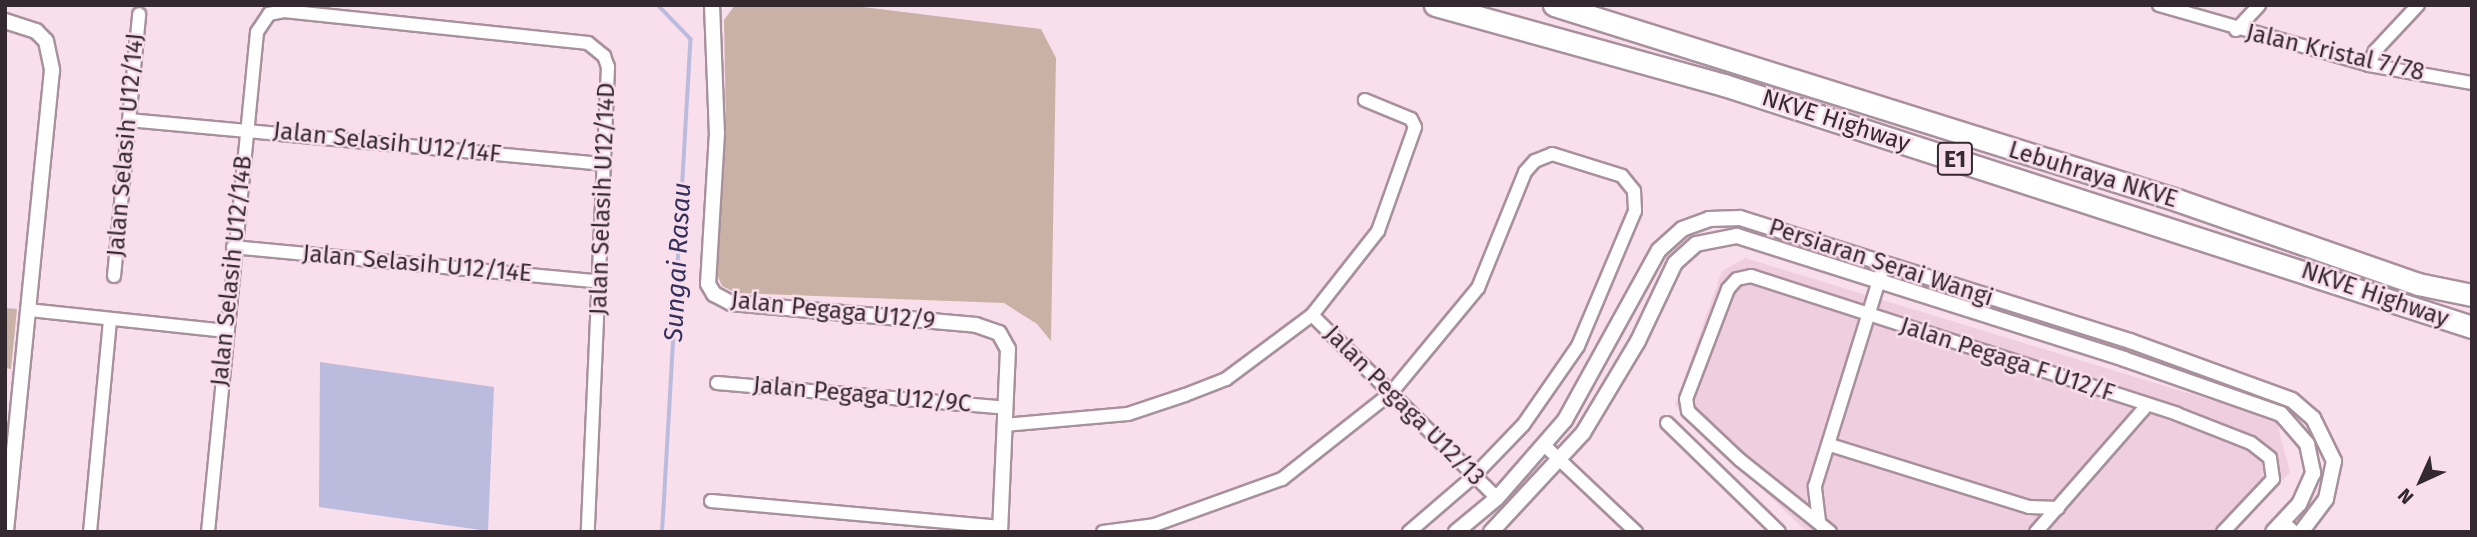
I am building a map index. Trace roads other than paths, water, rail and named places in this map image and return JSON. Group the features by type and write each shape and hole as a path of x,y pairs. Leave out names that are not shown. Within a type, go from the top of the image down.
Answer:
{"highway":[{"name":"NKVE Highway","path":"1435,5 1724,85 2472,327"},
{"name":"Lebuhraya NKVE","path":"1554,5 2177,200 2418,284 2472,295"}],"street":[{"name":"Jalan Pegaga U12/9","path":"712,5 717,132 706,272 714,294 731,303 988,327 999,332 1008,349 1001,530"},
{"name":"Jalan Kristal 7/78","path":"2159,5 2236,30 2369,65 2472,83"},
{"path":"2236,30 2259,5"},
{"path":"2369,65 2375,51 2418,5"},
{"name":"Jalan Selasih U12/14B","path":"208,532 233,247 257,32 269,14 284,11 574,41 599,50"},
{"name":"Jalan Selasih U12/14J","path":"114,276 139,14"},
{"path":"5,21 36,31 46,41 52,70 6,532"},
{"name":"Jalan Selasih U12/14D","path":"588,532 598,350 608,68 599,50"},
{"path":"1004,425 1128,414 1185,395 1226,379 1312,315 1378,231 1415,127 1411,119 1365,100"},
{"name":"Jalan Selasih U12/14F","path":"129,120 604,164"},
{"path":"1103,532 1154,525 1282,479 1391,393 1478,288 1529,166 1552,154 1590,163 1629,183 1635,211 1578,346 1523,425 1474,476 1409,532"},
{"name":"Persiaran Serai Wangi","path":"1456,532 1497,498 1544,445 1584,391 1659,250 1682,229 1709,219 1740,218 2130,341 2292,400 2324,434 2334,461 2326,499 2301,532"},
{"name":"Persiaran Serai Wangi","path":"1492,532 1561,461 1603,403 1638,341 1664,279 1696,244 1737,236 2112,355 2281,414 2307,444 2314,473 2299,504 2283,528"},
{"name":"Jalan Selasih U12/14E","path":"233,247 600,282"},
{"path":"1830,532 1819,521 1815,486 1870,317 1884,265"},
{"name":"Jalan Pegaga F U12/F","path":"1819,521 1740,460 1688,411 1686,399 1728,289 1737,279 1751,276 1870,317 2147,405 2251,443 2270,458 2273,479 2223,532"},
{"path":"29,310 225,331"},
{"name":"Jalan Pegaga U12/13","path":"1312,315 1497,498"},
{"path":"90,532 110,320"},
{"name":"Jalan Pegaga U12/9C","path":"718,383 1006,408"},
{"path":"2036,532 2147,405"},
{"path":"1667,423 1779,532"},
{"path":"1544,445 1636,532"},
{"path":"1830,445 2029,508 2058,508"},
{"path":"712,500 1001,530"}],"water":[{"path":"320,362 494,387 488,531 319,507"}],"waterway":[{"name":"Sungai Rasau","path":"658,5 691,39 663,532"}]}
